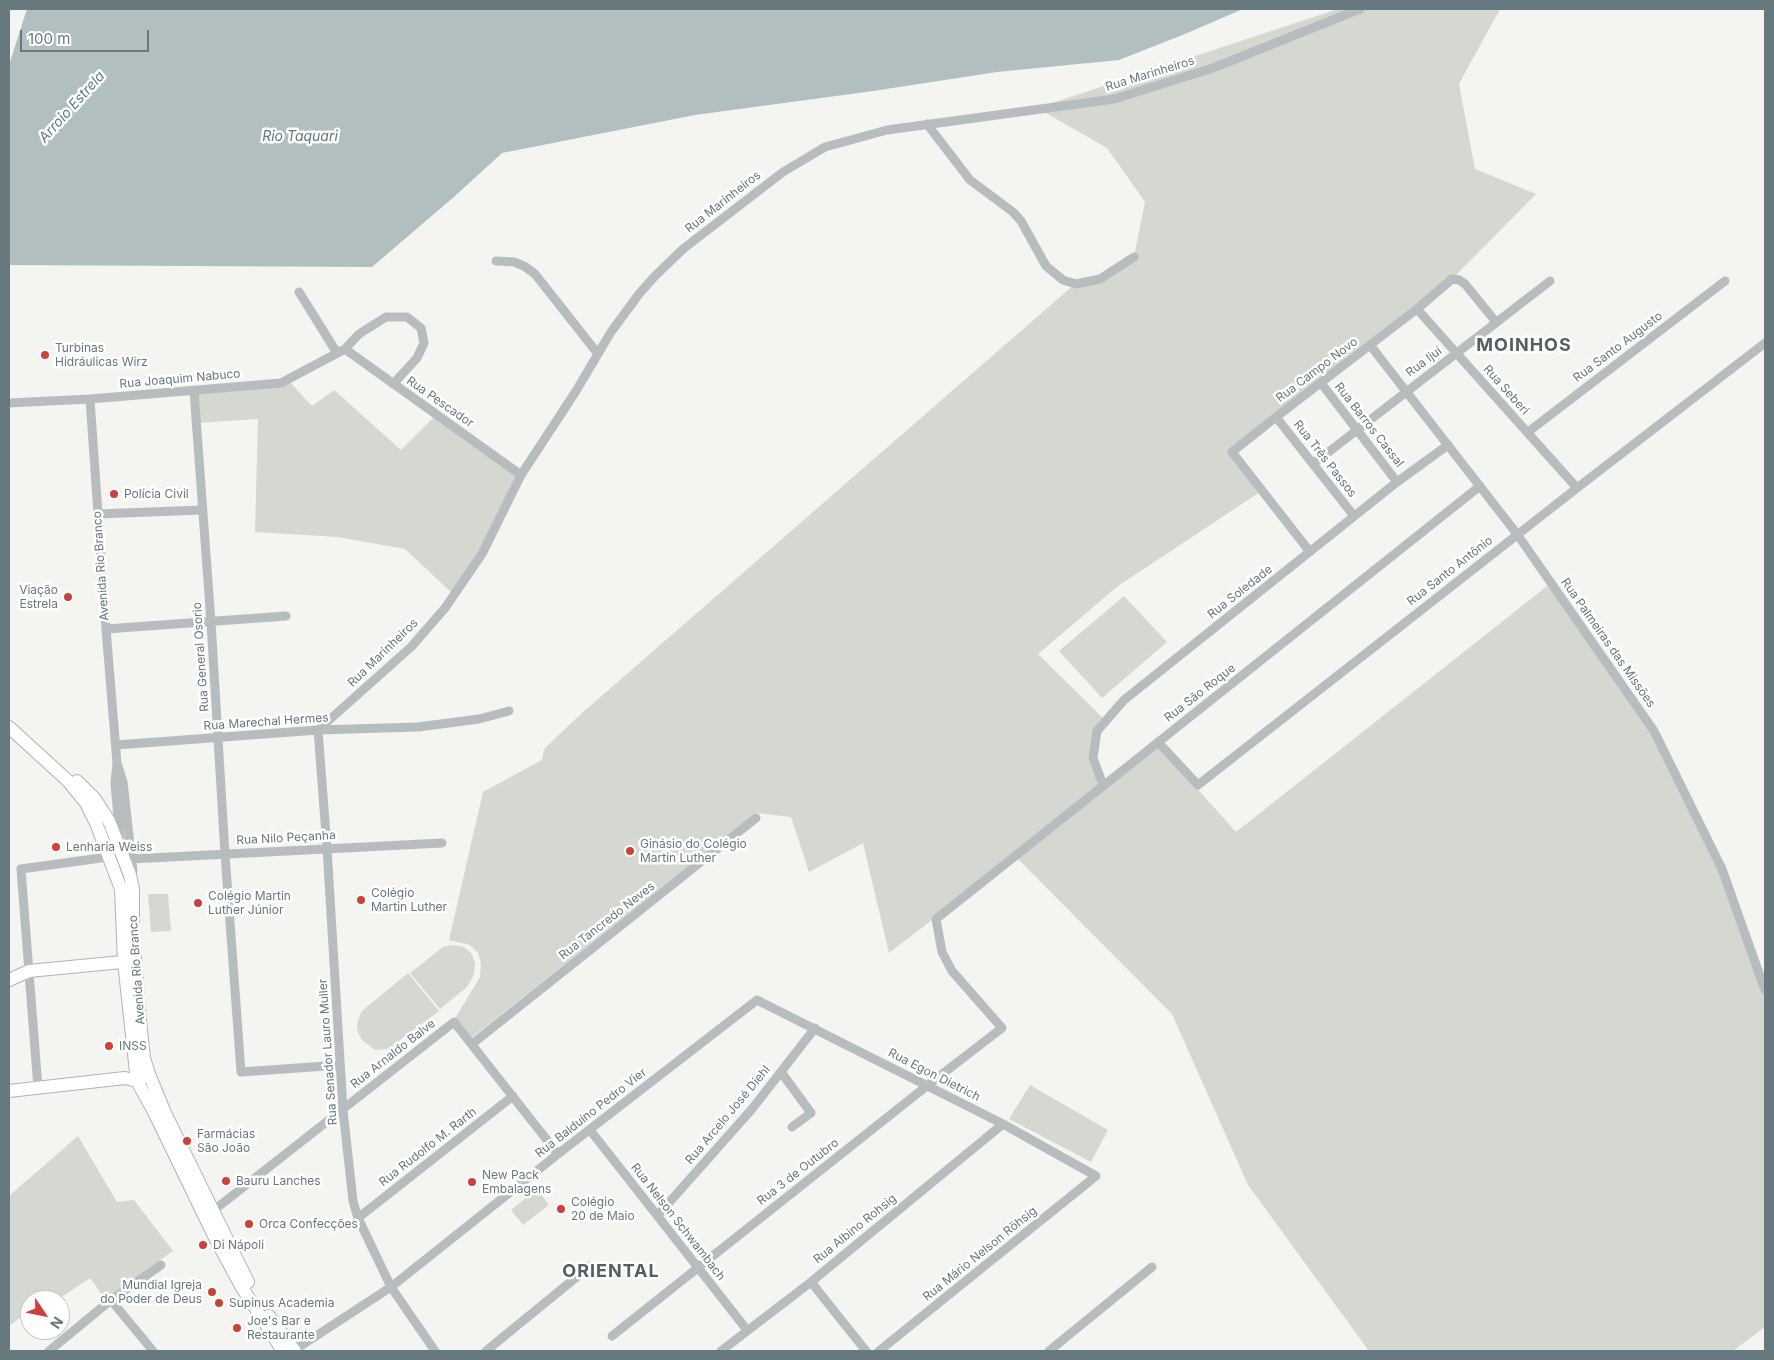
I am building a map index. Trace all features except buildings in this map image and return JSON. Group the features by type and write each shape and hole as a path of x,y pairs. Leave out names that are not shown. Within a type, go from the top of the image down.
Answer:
{"main road":[{"path":"9,727 68,781 86,803 96,823 108,857 126,889"},
{"path":"42,756 73,777 95,799 109,821 127,855 130,872 126,889"},
{"name":"Avenida Rio Branco","path":"126,889 137,1081 260,1303 294,1351"},
{"path":"9,980 29,972 129,961"},
{"name":"Avenida Rio Branco","path":"129,961 144,1058 149,1074 241,1286 283,1351"},
{"path":"9,1091 125,1078 137,1081 149,1074"}],"street":[{"name":"Rua Marinheiros","path":"318,730 410,647 445,608 482,554 521,475 611,332 639,294 683,249 783,172 826,147 887,130 1114,99 1213,68 1360,9"},
{"path":"928,124 970,180 1022,221 1046,266 1063,280 1076,284 1100,279 1134,258"},
{"path":"496,261 514,262 535,274 598,354"},
{"name":"Rua Campo Novo","path":"1310,552 1232,452 1370,346 1452,279 1459,280 1465,284 1496,322"},
{"name":"Rua Ijuí","path":"1313,464 1550,281"},
{"name":"Rua Santo Augusto","path":"1528,432 1725,281"},
{"path":"299,292 341,351"},
{"name":"Rua Seberi","path":"1417,309 1576,488"},
{"name":"Rua Joaquim Nabuco","path":"9,403 90,399 281,384 341,351 359,334 386,317 407,318 421,328 424,344 417,358 393,384"},
{"name":"Rua Santo Antônio","path":"1158,742 1198,785 1576,488 1765,343"},
{"name":"Rua Palmeiras das Missões","path":"1370,346 1517,534 1654,731 1722,869 1765,990"},
{"name":"Rua Pescador","path":"341,351 393,384 521,475"},
{"name":"Rua Barros Cassal","path":"1321,382 1397,482"},
{"name":"Rua General Osorio","path":"194,391 241,1072 340,1065"},
{"name":"Avenida Rio Branco","path":"90,399 116,745 117,763 114,782 127,855"},
{"name":"Rua Três Passos","path":"1276,417 1354,516"},
{"name":"Rua Soledade","path":"1103,784 1093,758 1097,731 1124,700 1397,482 1448,444"},
{"name":"Rua São Roque","path":"1002,1028 952,971 942,952 936,919 1103,784 1480,486"},
{"path":"98,514 202,510"},
{"path":"106,629 286,616"},
{"name":"Rua Marechal Hermes","path":"116,745 318,730 418,728 478,719 509,711"},
{"name":"Rua Senador Lauro Muller","path":"318,730 343,1110 353,1201 358,1218 391,1287 435,1351"},
{"name":"Rua Tancredo Neves","path":"472,1044 756,818"},
{"name":"Rua Nilo Peçanha","path":"127,855 225,854 442,843"},
{"path":"38,1088 21,869 108,857"},
{"name":"Rua Egon Dietrich","path":"757,1000 928,1085 1096,1176"},
{"name":"Rua Balduíno Pedro Vier","path":"294,1351 391,1287 558,1154 757,1000"},
{"name":"Rua Arnaldo Balve","path":"209,1214 454,1022 472,1044"},
{"name":"Rua Arcelo José Diehl","path":"658,1215 752,1109 815,1028"},
{"name":"Rua 3 de Outubro","path":"612,1336 1002,1028"},
{"path":"472,1044 558,1154"},
{"path":"781,1072 811,1114 792,1127"},
{"name":"Rua Rudolfo M. Rarth","path":"358,1218 513,1096"},
{"name":"Rua Albino Rohsig","path":"721,1351 811,1282 1003,1124"},
{"name":"Rua Nelson Schwambach","path":"590,1130 747,1330"},
{"name":"Rua Mário Nelson Röhsig","path":"879,1351 1096,1176"},
{"path":"49,1351 111,1300 161,1265"},
{"path":"486,1351 590,1266"},
{"path":"1049,1351 1152,1267"},
{"path":"811,1282 866,1351"},
{"path":"111,1300 153,1351"}],"shaded area":[{"path":"1338,9 1500,9 1459,84 1475,169 1536,194 1452,279 1232,451 1263,490 1118,586 1038,654 1105,720 1093,756 1103,783 889,953 863,843 809,872 791,817 756,813 470,1039 454,1020 480,977 481,964 478,953 470,945 449,940 483,792 542,760 544,749 582,713 1076,283 1100,278 1134,256 1145,202 1107,148 1037,108"},
{"path":"288,380 312,406 334,390 401,450 433,418 521,475 454,595 405,549 337,537 255,532 258,419 196,423 194,391"},
{"path":"1551,583 1654,731 1722,869 1765,990 1765,1327 1733,1351 1369,1351 1248,1185 1172,1014 1017,858 1158,745 1236,832"},
{"path":"1124,596 1167,642 1102,698 1059,651"},
{"path":"148,894 168,894 171,931 151,932"},
{"path":"452,945 464,947 471,953 475,962 474,975 467,987 440,1009 410,973 443,947"},
{"path":"408,973 439,1011 388,1049 375,1050 362,1040 358,1033 357,1025 362,1011"},
{"path":"1030,1085 1108,1130 1091,1162 1009,1119"},
{"path":"78,1136 117,1202 134,1200 173,1251 105,1299 90,1278 70,1291 20,1290 20,1318 9,1326 9,1196"},
{"path":"537,1189 549,1205 523,1225 511,1210"}],"water":[{"name":"Rio Taquari","path":"27,9 1243,9 1119,60 997,72 695,115 502,153 372,267 9,265 9,65"}],"place":[{"name":"Turbinas Hidráulicas Wirz","path":"45,355"},
{"name":"Polícia Civil","path":"114,494"},
{"name":"Viação Estrela","path":"68,597"},
{"name":"Lenharia Weiss","path":"56,847"},
{"name":"Ginásio do Colégio Martin Luther","path":"630,851"},
{"name":"Colégio Martin Luther","path":"361,900"},
{"name":"Colégio Martin Luther Júnior","path":"198,903"},
{"name":"INSS","path":"109,1046"},
{"name":"Farmácias São João","path":"187,1141"},
{"name":"Bauru Lanches","path":"226,1181"},
{"name":"New Pack Embalagens","path":"472,1182"},
{"name":"Colégio 20 de Maio","path":"561,1209"},
{"name":"Orca Confecções","path":"249,1224"},
{"name":"Di Nápoli","path":"203,1245"},
{"name":"Mundial Igreja do Poder de Deus","path":"212,1292"},
{"name":"Supinus Academia","path":"219,1303"},
{"name":"Joe's Bar e Restaurante","path":"237,1328"}],"district":[{"name":"MOINHOS","path":"1524,346"},
{"name":"ORIENTAL","path":"611,1272"}],"water label":[{"name":"Arroio Estrela","path":"72,107"}]}
